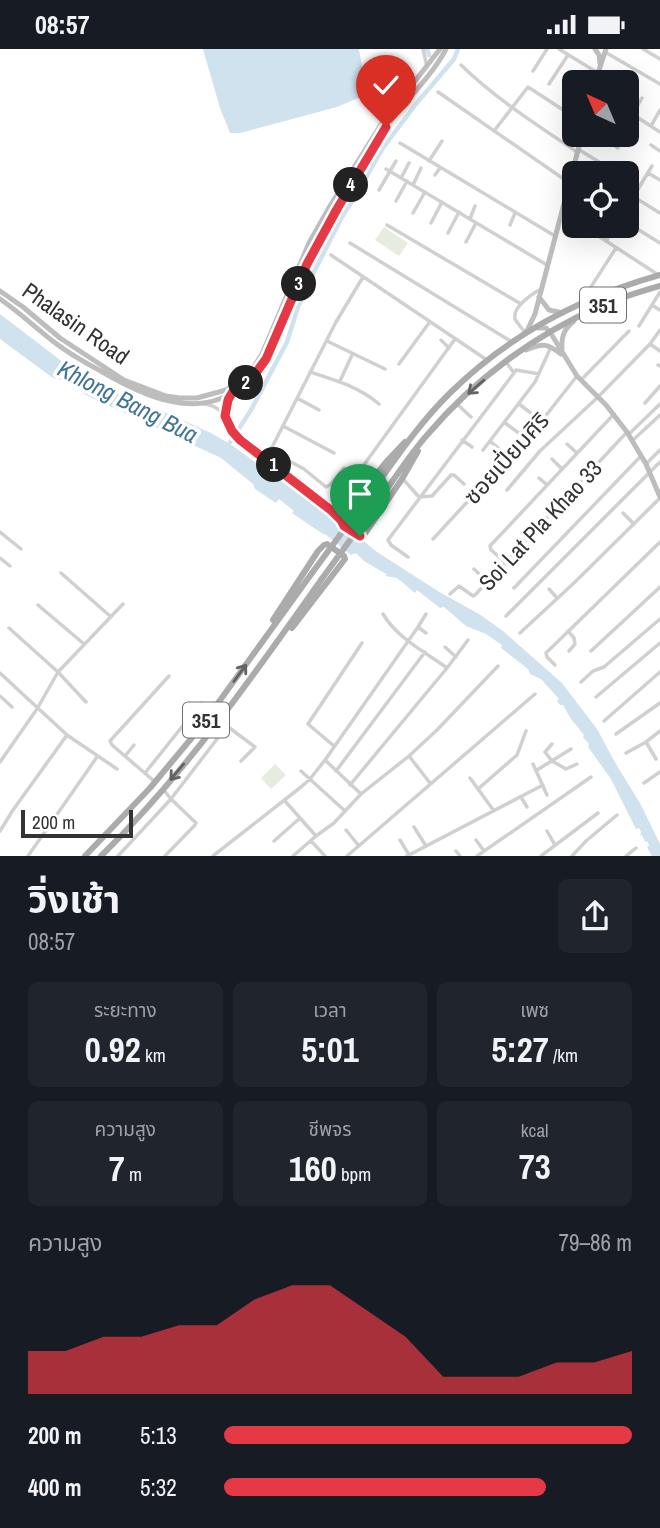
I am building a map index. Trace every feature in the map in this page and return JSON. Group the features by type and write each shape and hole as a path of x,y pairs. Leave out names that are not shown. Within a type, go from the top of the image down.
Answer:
{"main road":[{"name":"Phalasin Road","path":"0,291 60,338 124,380 166,396 180,398 197,398 226,390 251,371 262,354 309,243 330,206 380,126 440,49"},
{"name":"Phalasin Road","path":"0,299 55,343 132,388 169,402 186,404 218,400 232,393 255,374 266,359 307,264 355,179 386,127 446,49"},
{"path":"600,66 601,50"},
{"path":"599,70 601,50"},
{"path":"576,161 579,147"},
{"path":"528,332 562,208"},
{"name":"351","path":"86,856 155,783 201,728 271,628 414,435 450,393 488,359 528,332 613,291 659,275"},
{"name":"351","path":"101,856 143,813 219,719 282,636 422,440 457,404 494,371 550,331 620,298 660,286"},
{"path":"539,297 549,310 563,313"},
{"path":"564,356 564,331 580,316"},
{"path":"528,332 542,327 550,331 579,378 614,414 630,436 650,472 660,498"},
{"path":"517,353 544,344 564,356"},
{"path":"488,359 505,349 511,352 494,371"},
{"path":"414,435 386,462 341,520 344,526 360,536 364,535 412,464 422,440"},
{"path":"349,510 349,514 366,527 371,526"},
{"path":"271,628 290,591 324,545 327,544 344,556 339,568 292,628 282,636"}],"street":[{"path":"423,49 427,67"},
{"path":"533,71 547,49"},
{"path":"559,49 593,70"},
{"path":"643,49 660,59"},
{"path":"601,50 660,84"},
{"path":"549,84 568,55"},
{"path":"461,65 512,108 597,161"},
{"path":"494,131 528,87 562,109"},
{"path":"438,92 562,178"},
{"path":"639,103 642,98"},
{"path":"651,126 660,110"},
{"path":"639,118 660,132"},
{"path":"429,161 442,141"},
{"path":"400,143 555,236"},
{"path":"651,145 660,151"},
{"path":"379,190 388,170 396,161"},
{"path":"401,178 409,163"},
{"path":"639,188 653,166"},
{"path":"413,185 421,167"},
{"path":"435,175 440,168"},
{"path":"388,170 547,265"},
{"path":"648,173 660,180"},
{"path":"396,201 407,181"},
{"path":"413,213 425,192"},
{"path":"639,200 660,213"},
{"path":"431,223 442,202"},
{"path":"470,219 475,206"},
{"path":"447,233 459,212"},
{"path":"510,225 515,213"},
{"path":"466,241 476,223"},
{"path":"387,225 521,304"},
{"path":"639,230 660,243"},
{"path":"601,238 659,275"},
{"path":"350,243 512,342"},
{"path":"589,290 616,248"},
{"path":"331,255 429,323 488,359"},
{"path":"266,460 339,315 363,277"},
{"path":"528,332 515,319 515,314 527,297 541,289"},
{"path":"639,326 660,292"},
{"path":"652,305 660,310"},
{"path":"399,364 429,323"},
{"path":"507,490 540,451 598,397 650,344 660,330"},
{"name":"ซอยเปี่ยมศิริ","path":"433,539 579,378 629,331"},
{"path":"337,502 455,339"},
{"path":"441,340 449,348"},
{"path":"327,341 385,369"},
{"path":"650,344 660,351"},
{"path":"483,450 539,374 551,346"},
{"path":"340,381 352,354"},
{"path":"506,362 514,373"},
{"path":"408,557 388,540 516,370 539,374"},
{"path":"310,372 362,391 379,404"},
{"path":"645,403 660,386"},
{"path":"225,416 226,405 232,393"},
{"path":"297,398 319,410"},
{"path":"199,404 215,406 242,442 341,520"},
{"path":"457,404 471,417"},
{"path":"519,404 536,417"},
{"path":"630,436 660,404"},
{"path":"505,562 490,546 614,414"},
{"path":"630,436 660,415"},
{"path":"505,423 523,436"},
{"path":"283,426 334,453"},
{"name":"Soi Lat Pla Khao 33","path":"450,594 458,586 473,596 630,436"},
{"path":"462,440 472,447"},
{"path":"490,441 505,453"},
{"path":"567,444 577,453"},
{"path":"646,464 660,450"},
{"path":"271,451 304,469 326,487 344,468"},
{"path":"514,588 641,456"},
{"path":"552,459 562,469"},
{"path":"506,616 660,461"},
{"path":"419,497 432,496 451,475 464,484"},
{"path":"402,478 419,497"},
{"path":"539,478 547,485"},
{"path":"520,633 660,498"},
{"path":"332,511 340,513 349,510"},
{"path":"622,513 634,524"},
{"path":"0,532 21,549"},
{"path":"555,665 547,653 660,542"},
{"path":"0,558 10,566"},
{"path":"474,569 488,582"},
{"path":"61,573 110,616"},
{"path":"591,651 660,587"},
{"path":"548,589 558,598"},
{"path":"38,604 84,644"},
{"path":"0,762 37,709 58,672 123,604"},
{"path":"383,614 393,628 408,641 447,668"},
{"path":"214,856 310,779 426,614"},
{"path":"581,682 593,671 604,667 660,619"},
{"path":"418,627 426,633"},
{"path":"9,628 58,672 86,702"},
{"path":"568,631 575,644 569,651"},
{"path":"350,785 468,640"},
{"path":"334,746 307,724 362,643"},
{"path":"596,697 660,643"},
{"path":"444,647 456,657"},
{"path":"335,771 425,652"},
{"path":"293,856 334,823 360,794 438,730 498,666"},
{"path":"604,721 660,672"},
{"path":"0,673 67,735 117,769"},
{"path":"155,783 110,741 169,676"},
{"path":"347,856 535,694"},
{"path":"0,696 12,707"},
{"path":"145,773 201,703"},
{"path":"616,734 660,703"},
{"path":"219,719 255,747 242,761"},
{"path":"118,856 171,799 227,726"},
{"path":"626,753 660,730"},
{"path":"478,789 517,755 526,731"},
{"path":"0,831 67,735"},
{"path":"646,742 656,759"},
{"path":"552,744 544,752 552,761 566,769 577,764"},
{"path":"125,756 134,745"},
{"path":"537,769 571,749"},
{"path":"28,856 98,756"},
{"path":"409,756 430,783"},
{"path":"325,761 360,794"},
{"path":"533,764 547,795"},
{"path":"301,772 345,811"},
{"path":"644,783 660,772"},
{"path":"477,856 591,777"},
{"path":"470,778 494,811"},
{"path":"400,840 408,855 543,785"},
{"path":"163,789 195,823 165,856"},
{"path":"521,797 527,807"},
{"path":"285,800 316,836"},
{"path":"541,856 598,813"},
{"path":"572,856 617,815"},
{"path":"274,841 300,818"},
{"path":"414,827 426,846"},
{"path":"346,830 359,846"},
{"path":"547,831 555,845"},
{"path":"476,840 484,851"},
{"path":"311,841 323,855"},
{"path":"626,856 636,848"},
{"path":"352,851 357,856"},
{"path":"456,851 460,856"}],"shaded area":[{"path":"384,227 408,243 399,256 375,240"},
{"path":"275,764 286,775 271,789 261,778"}],"water":[{"path":"203,49 359,49 366,91 363,96 337,107 240,133 230,133"},
{"name":"Khlong Bang Bua","path":"0,314 86,377 131,400 133,398 211,433 233,446 377,552 503,631 562,683 597,729 641,805 660,844 660,856 652,856 647,841 640,836 639,828 636,829 611,779 588,747 584,735 563,705 557,701 559,699 541,679 530,674 528,669 501,648 502,645 486,634 466,626 444,607 440,608 417,590 415,593 397,578 386,576 356,553 351,555 292,513 294,511 279,499 276,503 255,489 253,484 221,458 84,394 74,383 53,378 0,339"}],"waterway":[{"path":"427,49 429,55"},
{"path":"227,447 251,410 287,342 298,307 342,217 383,148 454,59 458,49"}],"route":[{"path":"360,536 344,526 332,511 240,440 230,427 225,411 232,393 255,374 266,359 307,264 386,127"}]}
